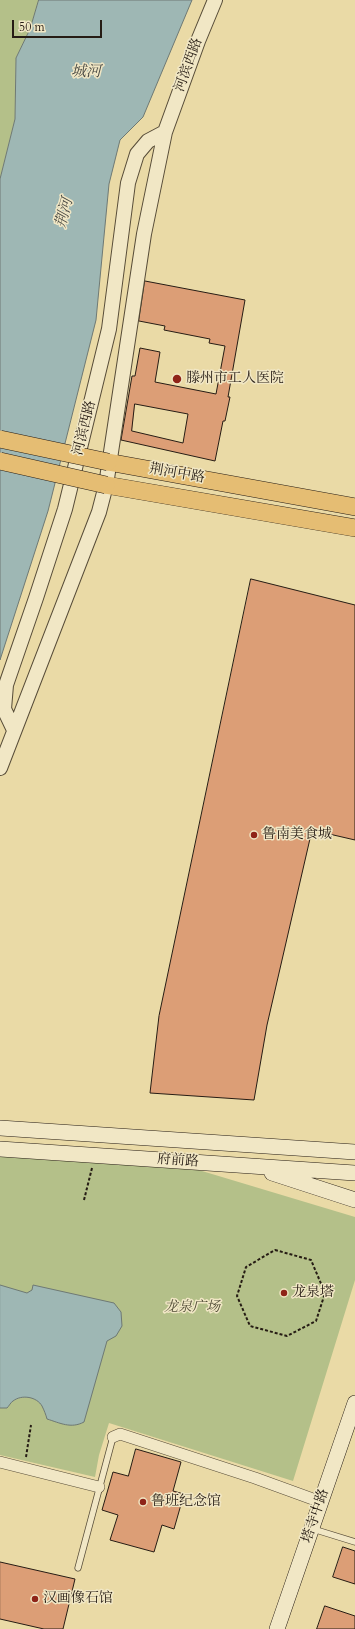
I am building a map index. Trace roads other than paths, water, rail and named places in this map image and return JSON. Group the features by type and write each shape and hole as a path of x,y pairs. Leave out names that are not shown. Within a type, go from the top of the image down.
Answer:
{"main road":[{"name":"荆河中路","path":"0,438 108,462 355,507"},
{"name":"荆河中路","path":"0,461 106,485 355,528"},
{"name":"府前路","path":"0,1128 355,1152"},
{"name":"府前路","path":"0,1149 355,1173"},
{"path":"250,1166 355,1200"},
{"name":"塔寺中路","path":"278,1629 355,1403"}],"street":[{"name":"河滨西路","path":"0,768 99,512 106,485 108,462 144,234 166,132 198,41 215,0"},
{"name":"河滨西路","path":"14,730 4,709 6,685 65,509 107,336 128,184 137,154 148,141 166,132"},
{"path":"113,1437 120,1434 242,1473 321,1502"},
{"path":"0,1462 99,1487"}],"lane":[{"path":"78,1568 113,1437"},
{"path":"312,1528 355,1542"}],"water":[{"name":"城河","path":"39,0 192,0 143,117 120,140 109,184 96,320 48,511 0,660 0,179 15,119 16,58 30,29"},
{"path":"0,1285 27,1293 32,1290 33,1285 114,1303 121,1312 122,1326 116,1336 107,1341 84,1422 70,1425 61,1424 47,1419 42,1406 37,1400 25,1397 12,1402 7,1408 0,1408"}],"place":[{"name":"滕州市工人医院","path":"177,379"},
{"name":"鲁南美食城","path":"254,835"},
{"name":"龙泉塔","path":"284,1293"},
{"name":"鲁班纪念馆","path":"143,1502"},
{"name":"汉画像石馆","path":"35,1599"}],"water label":[{"name":"荆河","path":"65,213"}],"park label":[{"name":"龙泉广场","path":"192,1308"}]}
